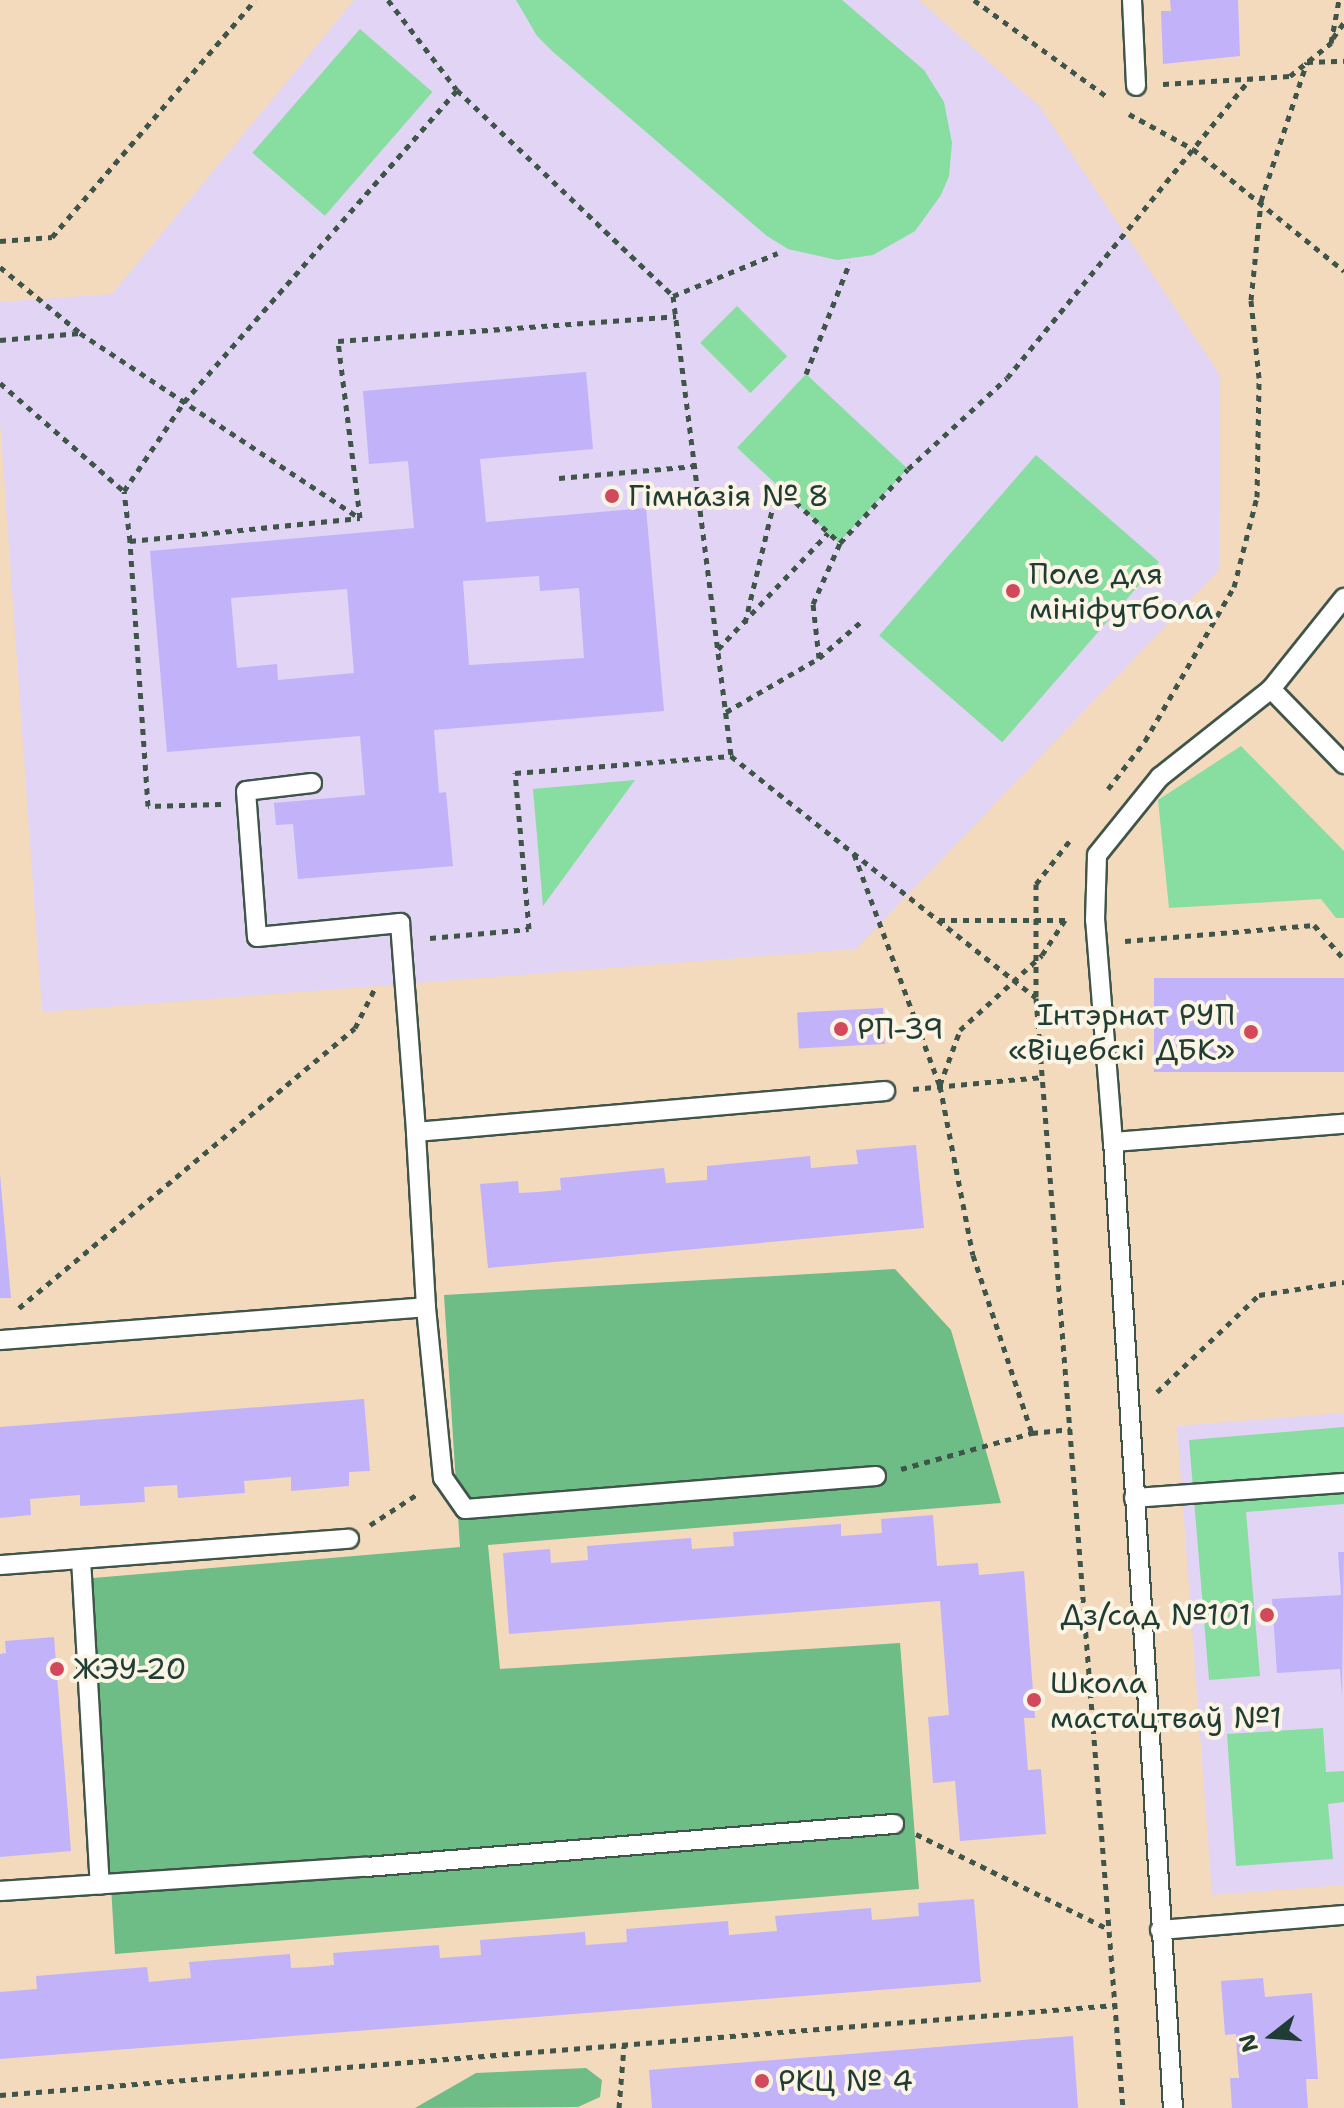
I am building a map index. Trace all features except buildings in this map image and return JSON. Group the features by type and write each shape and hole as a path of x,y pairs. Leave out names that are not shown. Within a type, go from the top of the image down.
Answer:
{"lane":[{"path":"1132,0 1136,86"},
{"path":"1173,2108 1113,1142 1095,920 1097,855 1160,777 1271,689 1344,598"},
{"path":"1271,689 1344,764"},
{"path":"312,783 246,791 257,937 400,923 426,1307 443,1478 465,1509 876,1476"},
{"path":"416,1132 885,1091"},
{"path":"1113,1142 1344,1124"},
{"path":"0,1340 426,1307"},
{"path":"1134,1498 1344,1483"},
{"path":"0,1565 349,1539"},
{"path":"81,1559 100,1884"},
{"path":"0,1891 366,1867 894,1824"},
{"path":"1160,1930 1344,1915"}],"path":[{"path":"0,241 52,237 255,0"},
{"path":"388,0 457,90 673,296 731,756"},
{"path":"974,0 1138,121 1193,149 1344,271"},
{"path":"1331,43 1339,0"},
{"path":"1096,88 1290,76 1331,43 1344,22"},
{"path":"1307,62 1344,61"},
{"path":"1100,801 1145,741 1234,587 1257,497 1259,378 1251,300 1261,201 1307,62"},
{"path":"819,658 813,604 840,543 908,469 1007,378 1251,78"},
{"path":"247,804 148,806 124,491 184,402 457,90"},
{"path":"0,250 8,240"},
{"path":"673,296 778,253"},
{"path":"806,374 850,262"},
{"path":"0,267 80,333 360,518"},
{"path":"360,518 338,341 676,316"},
{"path":"0,340 80,333"},
{"path":"0,383 124,491"},
{"path":"559,478 695,466"},
{"path":"745,623 778,486 840,543"},
{"path":"130,541 360,518"},
{"path":"718,649 828,533"},
{"path":"726,712 819,658 863,620"},
{"path":"12,1314 355,1028 400,940 529,929 515,773 731,756 1036,998"},
{"path":"1072,836 1036,884 1036,998 1123,2108"},
{"path":"854,853 940,1086 973,1255 1032,1433"},
{"path":"938,920 1095,920"},
{"path":"940,1086 960,1030 1036,960 1065,920"},
{"path":"1097,943 1314,925 1344,959"},
{"path":"885,1091 1043,1077"},
{"path":"1129,1418 1259,1295 1344,1282"},
{"path":"876,1476 1032,1433 1071,1429"},
{"path":"349,1539 443,1478"},
{"path":"894,1824 1109,1930"},
{"path":"0,2095 1115,2005"},
{"path":"619,2108 624,2046"}],"shaded area":[{"name":"Гімназія № 8","path":"354,0 919,0 1040,107 1220,375 1219,570 856,949 42,1012 0,421 0,302 112,294"},
{"name":"Дз/сад №101","path":"1344,1413 1344,1885 1212,1895 1177,1426"}],"green space":[{"path":"516,0 842,0 924,70 944,102 952,143 949,176 941,195 915,231 873,255 837,260 788,249 767,236 552,51 537,36"},
{"path":"360,29 432,92 325,216 252,153"},
{"path":"737,306 787,356 750,393 700,343"},
{"path":"806,374 908,469 839,543 737,448"},
{"name":"Поле для мініфутбола","path":"1036,455 1159,562 1002,742 879,635"},
{"path":"1241,746 1344,851 1344,918 1336,918 1321,899 1169,908 1158,800"},
{"path":"635,780 543,906 533,789"},
{"path":"895,1269 951,1330 1001,1503 488,1545 500,1669 900,1643 919,1889 115,1954 93,1578 460,1547 444,1295"},
{"path":"1344,1427 1344,1504 1246,1512 1260,1676 1209,1680 1189,1440"},
{"path":"1323,1728 1326,1772 1344,1771 1344,1802 1328,1804 1333,1859 1236,1866 1227,1734"},
{"path":"586,2068 602,2080 600,2097 578,2107 415,2108 476,2073"}],"place":[{"name":"Гімназія № 8","path":"612,496"},
{"name":"Поле для мініфутбола","path":"1013,591"},
{"name":"РП-39","path":"841,1029"},
{"name":"Інтэрнат РУП «Віцебскі ДБК»","path":"1251,1032"},
{"name":"Дз/сад №101","path":"1267,1615"},
{"name":"ЖЭУ-20","path":"57,1669"},
{"name":"Школа мастацтваў №1","path":"1034,1700"},
{"name":"РКЦ № 4","path":"762,2081"}]}
